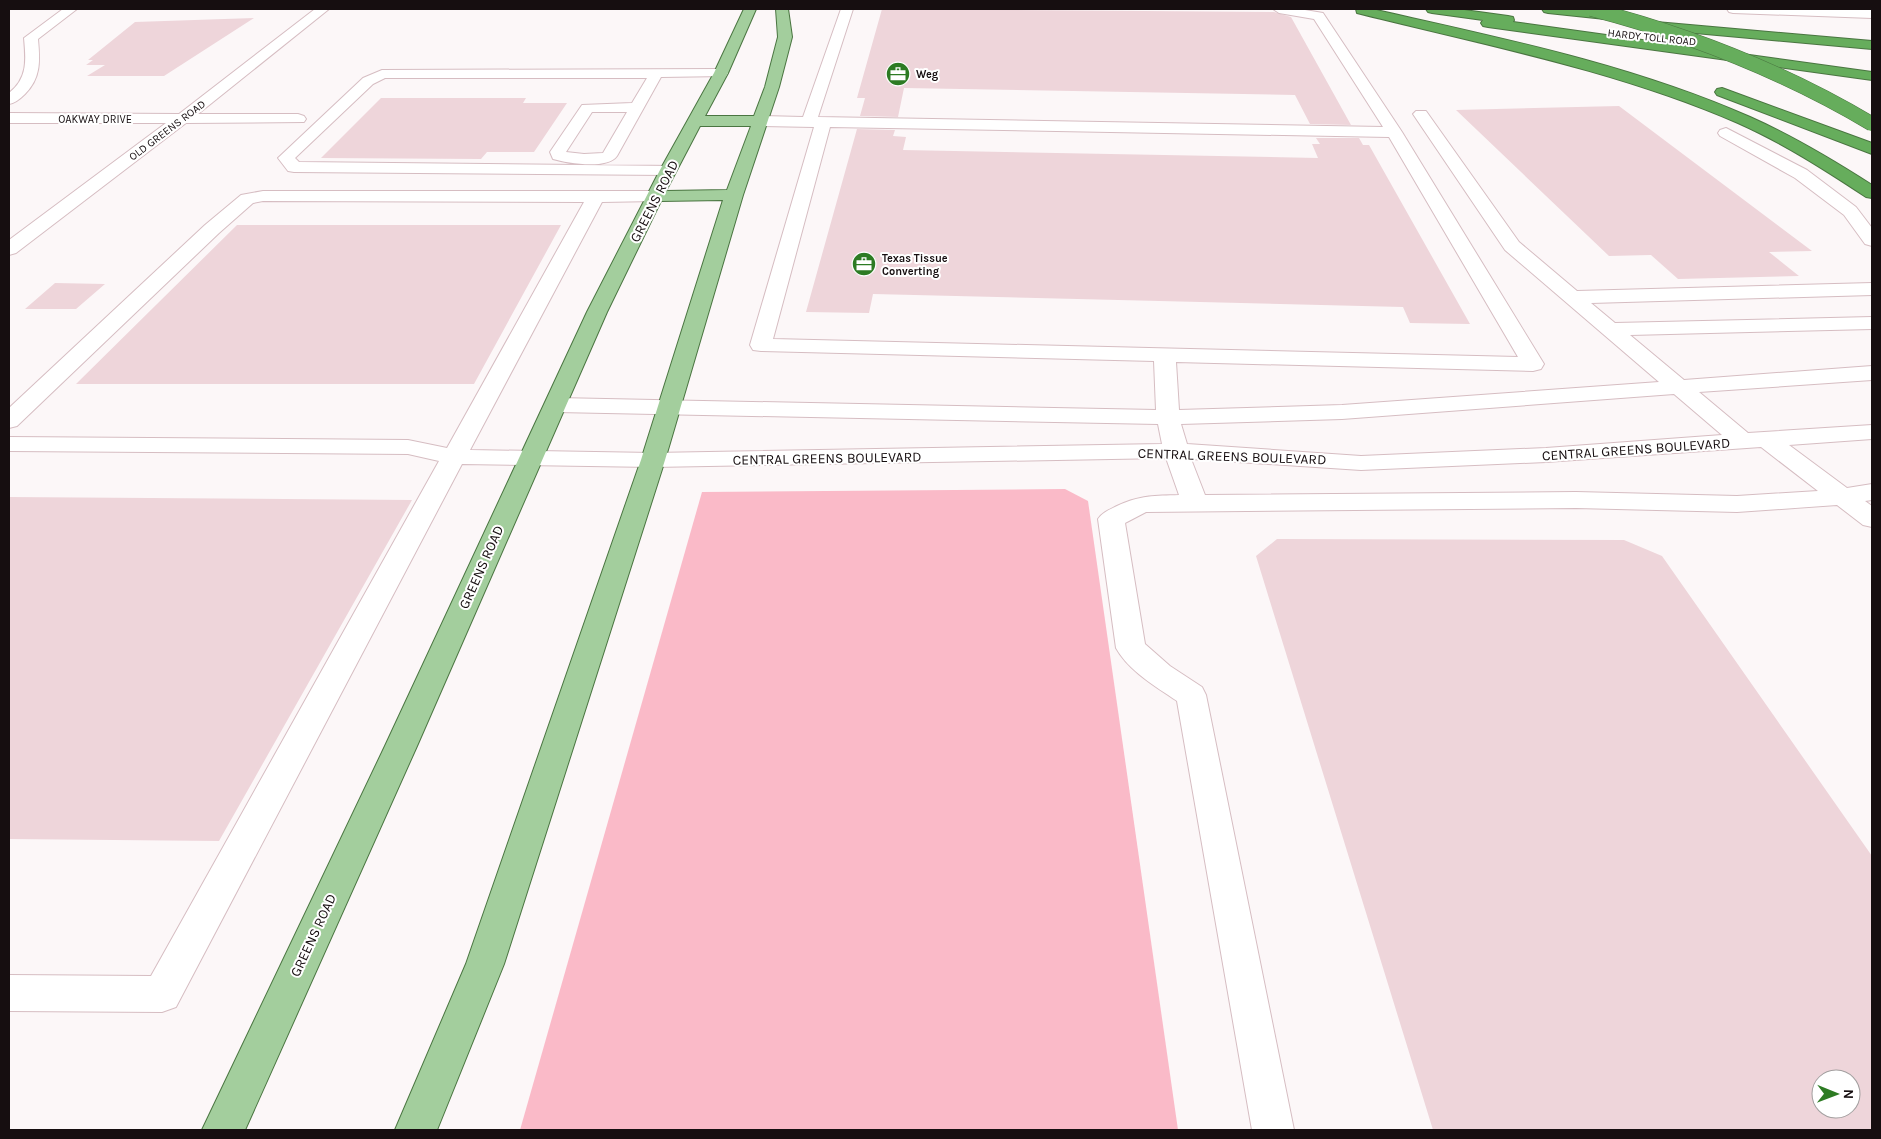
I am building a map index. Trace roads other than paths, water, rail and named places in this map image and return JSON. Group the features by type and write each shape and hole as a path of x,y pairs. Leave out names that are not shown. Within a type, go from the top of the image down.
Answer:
{"highway":[{"path":"1400,9 1521,28 1872,76"},
{"name":"HARDY TOLL ROAD","path":"1432,9 1616,34 1872,57"},
{"path":"1548,9 1705,24 1872,32"},
{"path":"1591,9 1653,26 1728,52 1799,83 1872,124"},
{"path":"1357,10 1586,56 1681,80"},
{"path":"1357,10 1576,61 1651,84 1746,121 1806,152 1872,193"},
{"name":"HARDY TOLL ROAD","path":"1532,12 1672,28 1872,45"},
{"path":"1706,87 1810,123 1872,149"}],"main road":[{"path":"737,9 742,28"},
{"name":"GREENS ROAD","path":"223,1130 405,737 530,457 598,312 668,170 721,73 750,9"},
{"path":"782,9 785,37"},
{"path":"416,1130 485,964 653,460 734,195 772,87 792,9"},
{"path":"696,121 760,121"},
{"path":"656,196 734,195"}],"street":[{"path":"9,100 24,89 33,72 31,38 71,9"},
{"name":"OLD GREENS ROAD","path":"9,249 182,119 323,9"},
{"path":"846,9 761,345 1533,364"},
{"path":"1279,9 1318,16 1394,132 1533,364 1560,397"},
{"path":"1732,9 1872,14"},
{"path":"668,170 294,167 286,158 368,81 382,74 721,73"},
{"path":"637,107 587,108 558,152 559,155 568,158 606,158 637,107 656,74"},
{"path":"1421,114 1512,246 1681,388 1872,519"},
{"name":"OAKWAY DRIVE","path":"9,118 298,119"},
{"path":"760,121 1394,132"},
{"path":"1726,133 1801,174 1850,211 1872,240"},
{"path":"9,421 247,199 264,196 656,196"},
{"path":"9,993 162,994 596,197"},
{"path":"1573,297 1872,289"},
{"path":"1611,329 1872,323"},
{"path":"1165,355 1168,417 1176,451 1195,503"},
{"path":"556,404 1168,417 1342,412 1872,373"},
{"name":"CENTRAL GREENS BOULEVARD","path":"9,444 408,447 454,457 653,460 1176,451 1361,462 1546,455 1872,432"},
{"path":"1273,1130 1191,695 1159,674 1131,648 1111,519 1142,504 1576,500 1737,504 1842,497 1872,492"}],"place":[{"name":"Weg","path":"898,74"},
{"name":"Texas Tissue Converting","path":"864,264"}]}
